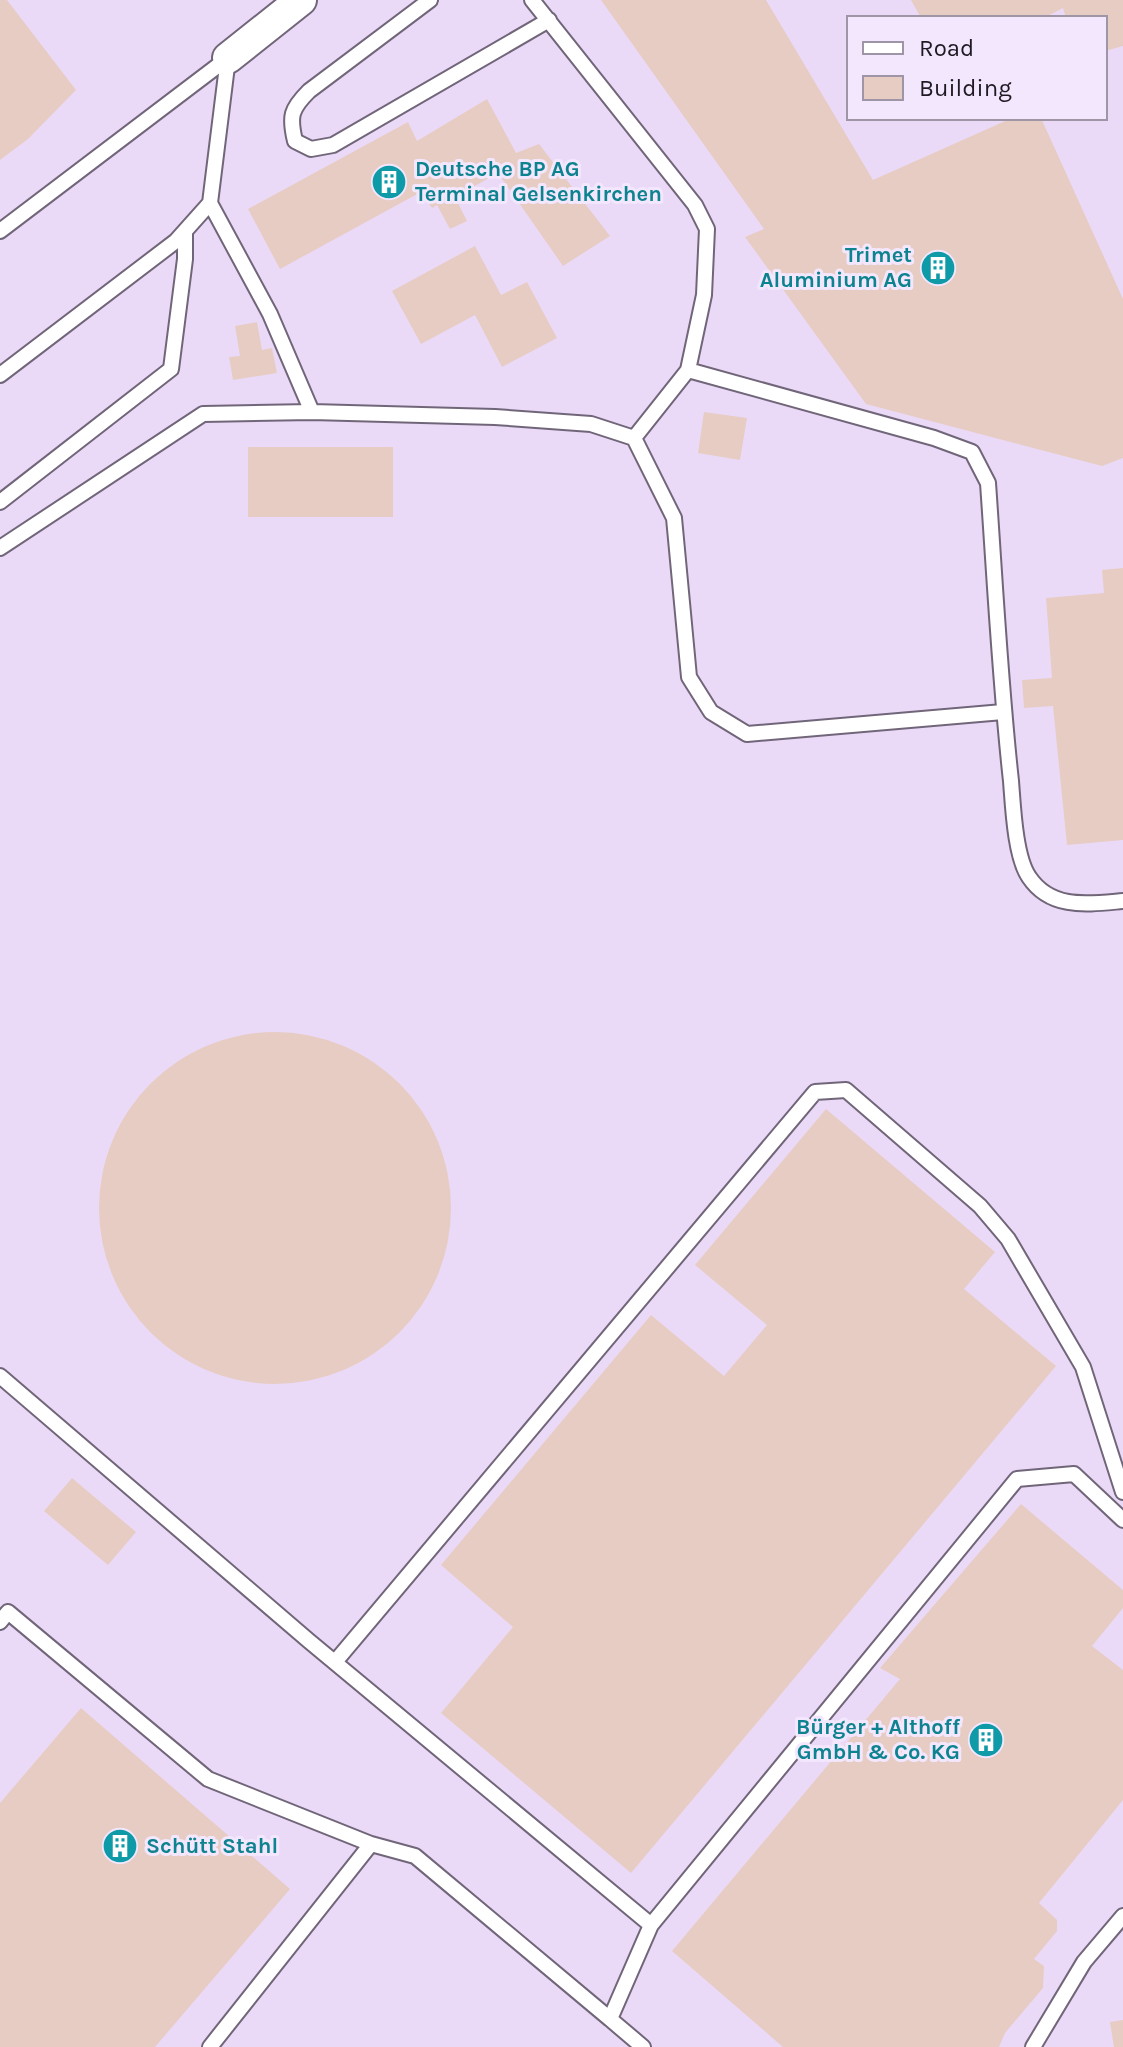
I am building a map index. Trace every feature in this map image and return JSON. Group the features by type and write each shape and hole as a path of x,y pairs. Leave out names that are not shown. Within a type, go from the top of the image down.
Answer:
{"street":[{"path":"228,58 301,0"}],"lane":[{"path":"430,0 296,104 290,121 295,141 311,149 333,145 549,20"},
{"path":"532,0 695,205 707,229 704,295 688,370 634,438"},
{"path":"0,375 176,241 210,203 228,58"},
{"path":"0,231 228,58"},
{"path":"210,203 270,314 312,412"},
{"path":"0,502 171,369 185,259 185,231"},
{"path":"688,370 934,438 972,452 988,483 1003,712 1017,838 1028,876 1051,898 1077,905 1123,901"},
{"path":"0,548 203,414 312,412 495,417 591,424 634,438 674,518 689,677 711,712 747,734 1003,712"},
{"path":"335,1662 815,1092 846,1090 980,1206 1008,1239 1083,1367 1123,1492"},
{"path":"0,1376 335,1662 651,1925"},
{"path":"610,2019 651,1925 1017,1479 1074,1474 1123,1520"},
{"path":"0,1622 8,1612 208,1779 371,1844 415,1856 643,2047"},
{"path":"210,2047 371,1844"},
{"path":"1033,2047 1084,1962 1123,1916"}],"shaded area":[{"path":"0,0 1123,0 1123,2047 0,2047"}],"building":[{"path":"0,0 7,0 76,90 28,139 0,160"},
{"name":"Trimet Aluminium AG","path":"601,0 766,0 873,180 1008,120 1042,120 1123,299 1123,458 1102,466 866,404 745,237 764,229"},
{"path":"911,0 1123,0 1123,46 1107,50 1107,16 1065,16 1063,8 1048,16 920,16"},
{"name":"Deutsche BP AG Terminal Gelsenkirchen","path":"487,99 516,153 539,144 610,236 563,266 498,173 455,197 467,221 450,229 437,205 432,208 421,192 280,269 248,209 408,122 417,141"},
{"path":"475,246 501,295 527,282 557,338 502,367 475,315 421,344 392,291"},
{"path":"257,322 262,350 272,348 277,373 233,380 229,357 240,356 235,326"},
{"path":"704,412 747,418 740,460 698,453"},
{"path":"248,447 393,447 393,517 248,517"},
{"path":"1123,568 1123,840 1067,845 1053,706 1024,708 1022,680 1052,678 1046,598 1104,593 1102,570"},
{"path":"275,1032 309,1035 342,1045 373,1061 400,1083 422,1110 438,1141 448,1174 451,1208 448,1242 438,1275 422,1306 400,1333 373,1355 342,1371 309,1381 275,1384 241,1381 208,1371 177,1355 150,1333 128,1306 112,1275 102,1242 99,1208 102,1174 112,1141 128,1110 150,1083 177,1061 208,1045 241,1035"},
{"path":"826,1109 995,1252 964,1289 1056,1366 631,1873 441,1713 513,1627 441,1565 651,1315 724,1376 767,1325 695,1265"},
{"path":"72,1478 136,1532 108,1565 44,1511"},
{"name":"Bürger + Althoff GmbH & Co. KG","path":"1021,1504 1123,1590 1123,1608 1092,1646 1123,1670 1123,1800 1039,1903 1057,1920 1057,1931 1034,1959 1044,1966 1043,1988 1005,2033 999,2047 783,2047 672,1951 900,1679 880,1668"},
{"name":"Schütt Stahl","path":"81,1708 290,1889 155,2047 0,2047 0,1803"},
{"path":"1123,2020 1123,2047 1114,2047 1110,2022"}],"place":[{"name":"Deutsche BP AG Terminal Gelsenkirchen","path":"389,182"},
{"name":"Trimet Aluminium AG","path":"938,268"},
{"name":"Bürger + Althoff GmbH & Co. KG","path":"986,1740"},
{"name":"Schütt Stahl","path":"120,1846"}]}
